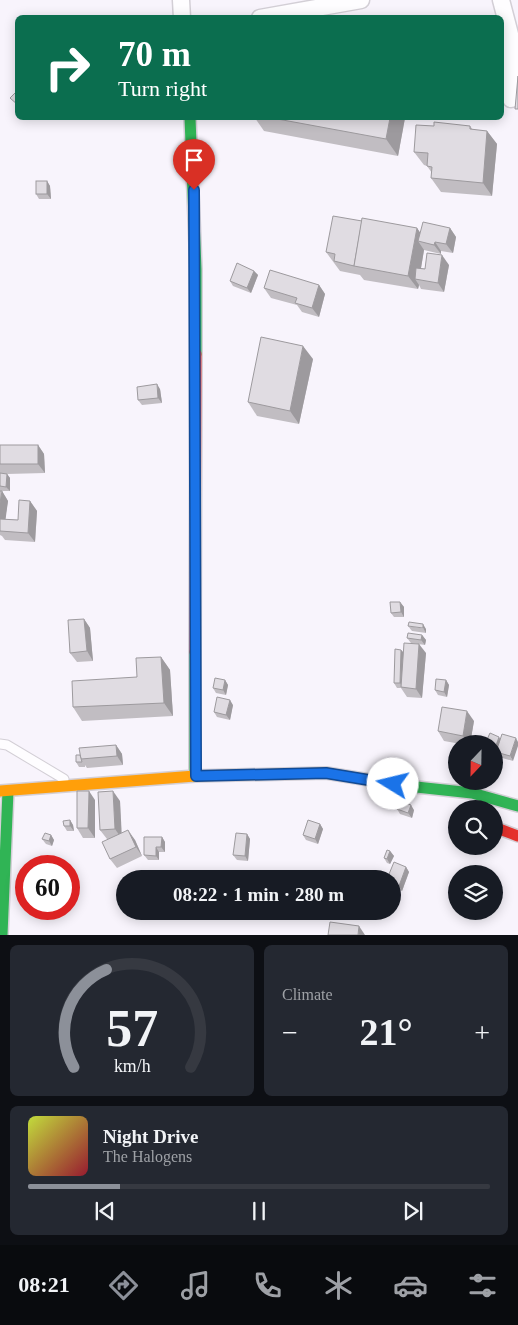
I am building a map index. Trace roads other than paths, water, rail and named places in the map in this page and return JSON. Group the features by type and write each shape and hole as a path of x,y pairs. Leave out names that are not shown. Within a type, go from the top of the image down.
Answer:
{"street":[{"path":"181,0 182,15"},
{"path":"277,15 361,0"},
{"path":"502,0 515,38 511,99"},
{"path":"190,120 193,151 196,279 196,776"},
{"path":"2,935 4,791 196,776 326,773 426,789 472,793 518,806"},
{"path":"426,789 448,803"},
{"path":"503,830 518,836"}],"lane":[{"path":"0,744 7,745 20,752 75,786"}]}
